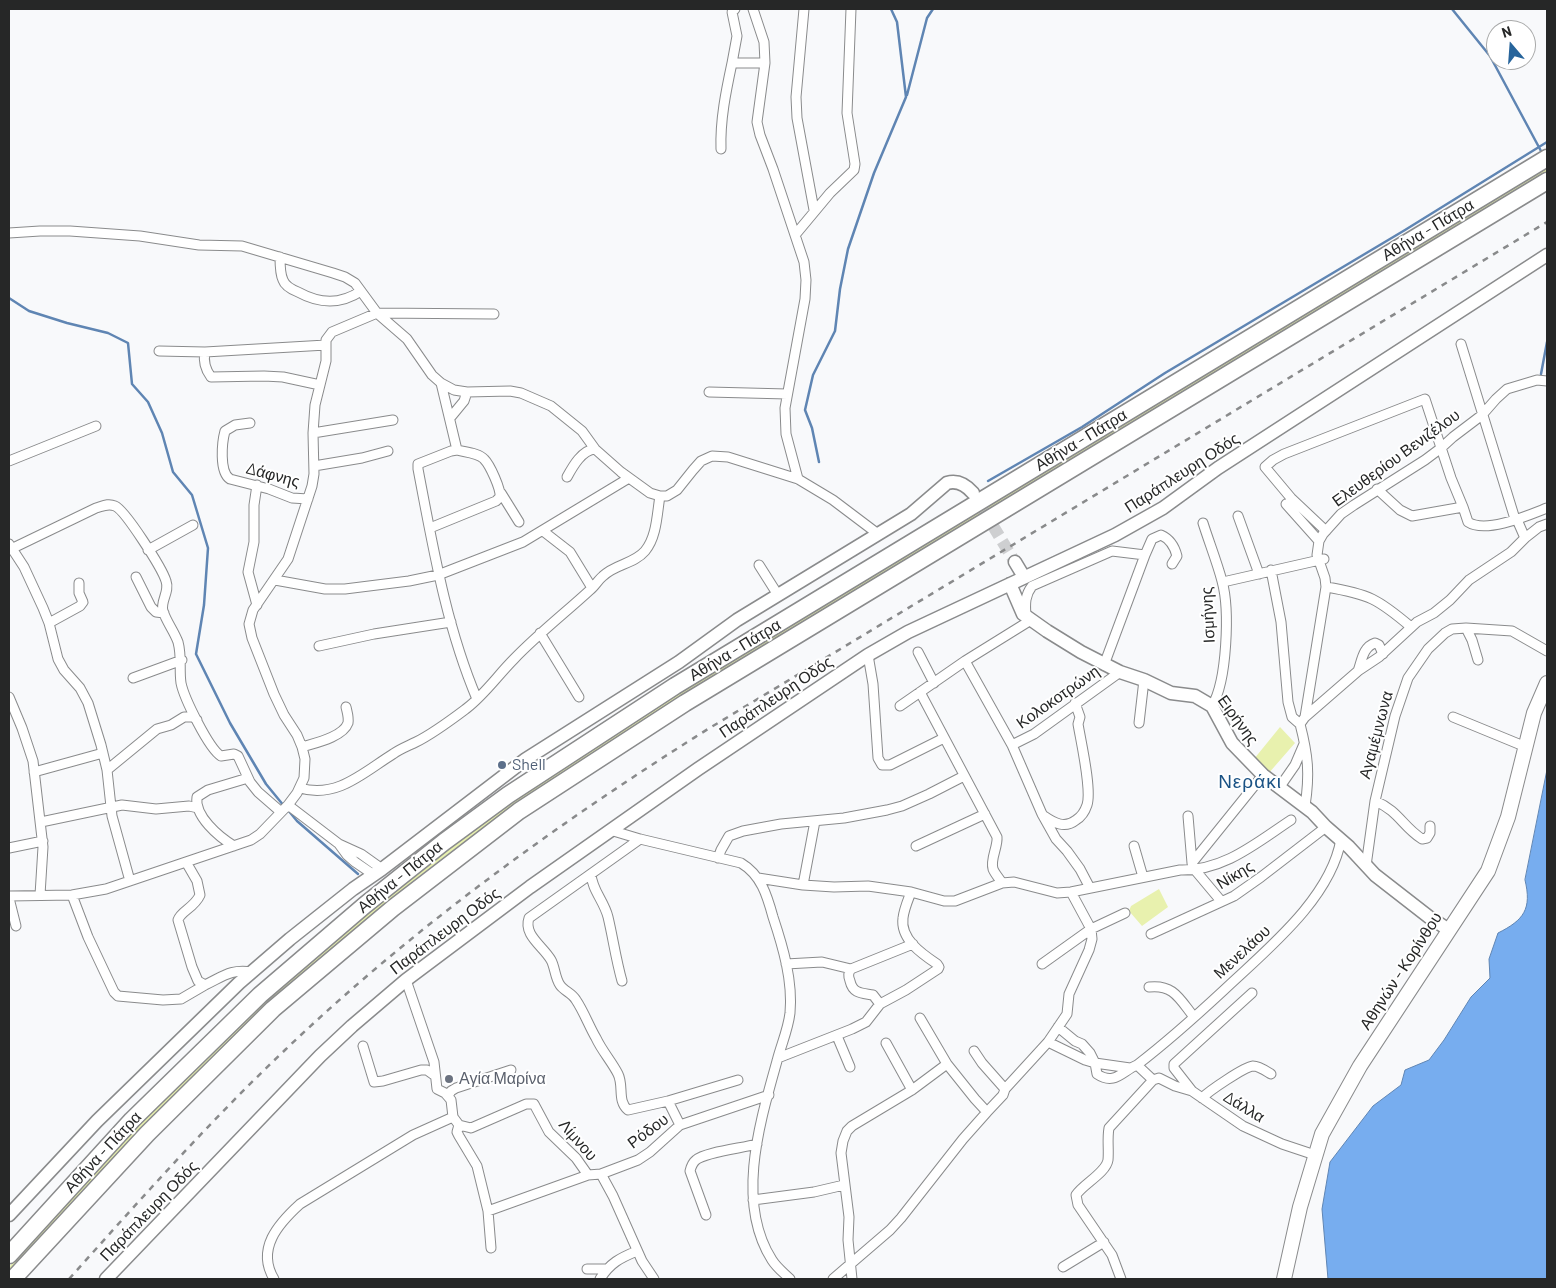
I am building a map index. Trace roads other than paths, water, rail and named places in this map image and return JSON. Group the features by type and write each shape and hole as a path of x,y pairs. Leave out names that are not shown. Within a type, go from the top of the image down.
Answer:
{"highway":[{"name":"Αθήνα - Πάτρα","path":"9,1255 132,1120 260,995 370,901 459,830 508,795 686,679 1547,158"},
{"name":"Αθήνα - Πάτρα","path":"13,1279 147,1134 274,1009 377,920 463,852 520,811 694,698 1547,181"}],"main road":[{"name":"Αθηνών - Κορίνθου","path":"1284,1279 1300,1207 1326,1125 1360,1066 1477,889 1494,856 1508,817 1534,713 1547,683"}],"street":[{"path":"721,149 720,134 725,92 737,36 732,12 735,9"},
{"path":"753,9 764,42 765,63 757,122 804,262 806,290 787,394 785,421 786,434 798,479"},
{"path":"804,9 796,97 797,118 814,210"},
{"path":"795,236 814,210 854,170 855,164 847,113 851,9"},
{"path":"732,63 765,63"},
{"path":"9,233 54,231 126,235 188,244 242,246 345,277 355,284 377,313 407,339 432,375 441,383 454,390 467,392 510,391 521,393 551,406 582,431 595,449 629,478 660,496 667,496 677,490 697,465 712,456 728,457 798,479 833,500 878,534"},
{"name":"Παράπλευρη Οδός","path":"107,1278 320,1056 352,1026 406,980 610,830 868,655 908,632 1114,535 1164,508 1218,468 1547,255"},
{"path":"280,257 283,281 287,286 310,298 321,302 331,302 353,296 361,291"},
{"path":"16,926 9,897 72,895 106,889 234,846 255,837 288,805 300,788 305,769 305,759 297,735 284,715 274,694 250,629 251,615 292,552 312,486 315,404 326,361 328,336 332,332 377,313 494,314"},
{"path":"1461,344 1515,519 1525,538"},
{"path":"159,351 206,352 326,345"},
{"path":"206,352 204,365 211,377 264,376 320,385"},
{"name":"Ελευθερίου Βενιζέλου","path":"1319,541 1341,514 1441,448 1482,415 1507,389 1537,380 1547,381"},
{"path":"441,383 457,450"},
{"path":"450,418 464,401 467,392"},
{"path":"709,392 787,394"},
{"path":"1326,531 1291,498 1265,467 1273,460 1316,441 1425,399 1468,522 1481,526 1491,526 1547,508"},
{"path":"313,433 393,420"},
{"name":"Δάφνης","path":"250,423 235,425 225,431 222,448 223,466 226,476 230,479 257,485 292,498 308,499"},
{"path":"9,461 96,426"},
{"path":"567,477 572,467 580,458 591,449 595,449"},
{"path":"476,699 465,671 438,575 418,464 457,450 480,456 485,459 501,493 519,522"},
{"path":"314,466 362,458 388,451"},
{"path":"275,580 325,589 345,589 410,581 438,575 523,542 629,478"},
{"path":"9,1215 97,1121 252,972 353,889 526,759 685,659 727,626 910,514 947,483 952,482 963,485 973,493"},
{"path":"257,485 254,505 254,542 248,572 257,605"},
{"path":"1377,489 1400,510 1412,516 1464,508"},
{"path":"430,528 496,501 501,493"},
{"path":"300,788 319,790 344,785 357,780 397,751 417,742 452,719 476,699 540,633 592,588 606,573 638,558 645,551 651,540 660,496"},
{"path":"130,881 118,840 107,770 96,728 84,695 64,670 58,659 49,623 29,578 10,548 96,508 107,504 114,505 122,511 166,581 167,591 162,608 177,640 182,660 180,671 183,689 197,720 217,754 221,756 234,754 238,756 248,778 258,792 281,812"},
{"path":"1286,504 1319,541 1317,555 1322,560 1326,587 1302,720 1309,770 1305,806"},
{"path":"1238,516 1259,574"},
{"name":"Ισμήνης","path":"1203,522 1223,582 1226,624 1221,686 1212,706"},
{"path":"148,550 193,524"},
{"path":"1302,720 1358,671 1383,654 1411,627 1439,608 1469,580 1511,552 1539,527 1547,524"},
{"path":"543,531 570,552 592,588"},
{"path":"1104,665 1152,539 1161,536 1169,542 1176,551 1177,556 1172,564"},
{"path":"900,706 1029,619 1025,604 1027,592 1032,586 1112,551 1145,555"},
{"path":"1223,582 1322,560"},
{"path":"1015,562 1024,577"},
{"path":"759,565 778,595"},
{"path":"1271,570 1281,622 1288,702 1292,717 1302,720"},
{"path":"136,578 151,607 156,612 164,613"},
{"path":"49,623 80,606 82,602 78,590 79,583"},
{"name":"Ειρήνης","path":"1010,584 1021,611 1029,619 1104,665 1144,680 1171,693 1194,696 1212,706 1232,743 1263,775 1305,806 1326,827 1342,839 1375,875 1411,904 1449,930"},
{"path":"1326,587 1367,595 1385,605 1411,627"},
{"path":"320,646 374,634 451,622"},
{"path":"1466,628 1512,631 1547,651"},
{"path":"1466,628 1478,660"},
{"name":"Αγαμέμνωνα","path":"1366,866 1375,801 1400,697 1408,678 1428,649 1452,629 1466,628"},
{"path":"540,633 579,697"},
{"path":"1358,671 1363,654 1372,644 1379,645 1383,654"},
{"path":"918,652 934,682"},
{"path":"868,655 873,684 878,758 882,765 890,765 944,738"},
{"path":"133,678 182,660"},
{"path":"965,661 1012,745 1042,814 1056,839 1076,863 1090,888"},
{"name":"Κολοκοτρώνη","path":"1012,745 1034,734 1120,672"},
{"path":"1138,723 1144,680"},
{"path":"920,692 998,837 992,863 1002,883"},
{"path":"9,698 30,752 34,772 43,841 40,895"},
{"path":"1042,814 1049,820 1066,825 1078,819 1087,806 1089,790 1078,724 1080,717 1075,703"},
{"path":"302,748 324,740 344,729 348,723 346,706"},
{"path":"1452,716 1526,747"},
{"path":"107,770 157,730 184,717 193,717 197,720"},
{"path":"9,722 18,720"},
{"path":"1279,788 1295,766 1304,744"},
{"path":"34,772 103,753"},
{"path":"1194,866 1263,775"},
{"path":"718,858 724,843 729,836 735,834 781,824 815,822 873,813 902,806 964,776"},
{"path":"234,846 214,832 198,808 196,803 197,797 248,778"},
{"path":"1375,801 1394,812 1412,833 1422,839 1427,838 1430,833 1430,826"},
{"path":"41,822 122,805 156,809 189,806 198,808"},
{"path":"288,805 339,844 361,854 378,872"},
{"path":"916,846 984,814"},
{"path":"1188,816 1194,866 1221,901"},
{"path":"758,878 803,885 834,887 868,886 912,892 944,901 955,901 1002,883 1014,882 1057,893 1071,892 1194,866 1209,867 1240,854 1291,820"},
{"path":"803,885 815,822"},
{"name":"Νίκης","path":"1151,934 1234,896 1326,827"},
{"path":"610,830 741,863 749,868 758,878 767,897 786,964 790,1014 757,1144 753,1200 758,1228 771,1259 790,1279"},
{"path":"640,839 529,918 528,930 549,956 559,984 573,995 596,1039 618,1075 621,1081 622,1100 625,1108 633,1110 738,1080"},
{"name":"Μενελάου","path":"1095,1063 1097,1074 1105,1078 1122,1076 1194,1016 1277,941 1307,908 1332,868 1342,839"},
{"path":"9,848 43,841"},
{"path":"1134,846 1143,877"},
{"path":"186,862 197,880 200,895 194,905 180,916 178,920 198,981 206,985"},
{"path":"592,874 595,892 607,915 622,981"},
{"path":"778,1058 837,1036 866,1022 880,1004 938,969 939,966 937,964 908,939 902,921 912,892"},
{"path":"833,1279 902,1218 963,1139 1004,1095 1005,1089 1048,1042 1067,1014 1069,994 1092,939 1091,928 1071,892"},
{"path":"72,895 88,937 114,992 118,996 164,1000 181,999 231,972 239,970 252,972"},
{"path":"1042,964 1091,928 1125,912"},
{"path":"786,964 815,962 851,969 912,944"},
{"path":"851,969 849,976 853,990 858,993 873,995 880,1004"},
{"path":"406,980 434,1062 437,1089 451,1100 453,1118 460,1125 459,1136 477,1166 488,1211 491,1248"},
{"path":"1149,987 1158,986 1171,989 1194,1016"},
{"name":"Δάλλα","path":"1252,993 1174,1064 1176,1070 1192,1091 1243,1126 1282,1144 1315,1155"},
{"path":"920,1018 947,1064 975,1100 987,1112"},
{"path":"1058,1027 1074,1042 1082,1044 1090,1053 1095,1063"},
{"path":"837,1036 850,1067"},
{"path":"1048,1042 1095,1063"},
{"path":"886,1043 912,1090"},
{"path":"363,1046 374,1082 384,1081 421,1070 427,1070 434,1075"},
{"path":"974,1051 1005,1089"},
{"path":"852,1279 848,1240 849,1218 841,1153 848,1131 857,1122 912,1090 947,1064"},
{"path":"1134,1067 1153,1080"},
{"path":"1202,1098 1212,1089 1249,1067 1258,1067 1271,1074"},
{"path":"448,1096 456,1088 511,1070"},
{"path":"1121,1279 1112,1255 1078,1205 1076,1195 1106,1167 1109,1128 1153,1080 1159,1078 1175,1086 1192,1091"},
{"name":"Ρόδου","path":"488,1211 588,1175 602,1174 638,1160 650,1152 680,1125 769,1094"},
{"path":"668,1101 680,1125"},
{"name":"Λίμνου","path":"460,1125 471,1128 526,1104 534,1104 549,1132 576,1158 588,1175"},
{"path":"274,1279 266,1263 266,1254 270,1240 288,1215 300,1204 413,1135 453,1118"},
{"path":"706,1215 690,1171 691,1166 696,1160 704,1156 757,1144"},
{"path":"602,1174 642,1262 654,1279"},
{"path":"753,1200 814,1192 844,1185"},
{"path":"1063,1267 1104,1242"},
{"path":"600,1279 617,1260 637,1251"},
{"path":"587,1269 607,1269"}],"water":[{"path":"1547,770 1547,1279 1328,1279 1322,1209 1330,1162 1373,1106 1401,1085 1405,1070 1429,1060 1471,997 1490,978 1489,959 1498,933 1520,918 1526,906 1527,890 1525,880"}],"waterway":[{"path":"819,462 812,428 805,410 813,375 835,331 840,289 848,249 874,173 906,97 897,22 891,9"},
{"path":"907,95 927,18 933,9"},
{"path":"1452,9 1490,56 1541,151"},
{"path":"988,481 1082,427 1165,373 1405,230 1547,142"},
{"path":"9,298 29,311 108,333 128,343 132,384 148,402 162,433 173,472 192,495 208,548 204,605 196,654 230,723 266,784 284,806"},
{"path":"1541,374 1547,342"},
{"path":"288,810 297,821 358,874"}],"tunnel":[{"path":"974,495 1015,562"}],"railway":[{"path":"69,1279 148,1191 285,1050 384,961 542,839 708,729 1547,222"}],"place":[{"name":"Shell","path":"502,765"},
{"name":"Αγία Μαρίνα","path":"449,1079"}],"district":[{"name":"Νεράκι","path":"1250,782"}]}
